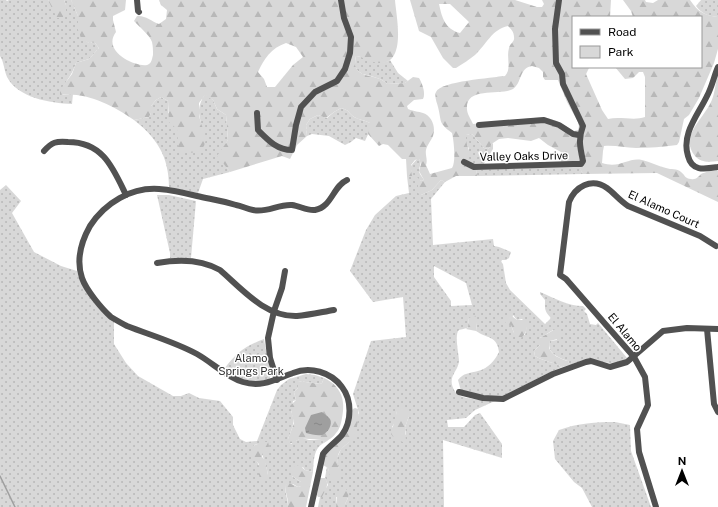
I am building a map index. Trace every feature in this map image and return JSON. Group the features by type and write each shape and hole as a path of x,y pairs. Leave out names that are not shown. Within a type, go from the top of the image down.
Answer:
{"street":[{"path":"137,0 139,12"},
{"path":"257,113 258,130 267,140 283,150 292,150 296,125 301,107 315,92 337,81 345,70 350,53 351,37 344,18 341,0"},
{"name":"Valley Oaks Drive","path":"464,162 474,167 581,164 583,161 579,135 583,126 563,84 562,74 556,63 556,29 559,0"},
{"path":"718,67 707,96 689,131 686,141 686,150 689,160 693,166 704,169 718,167"},
{"path":"479,125 544,120 579,135"},
{"path":"44,151 51,144 67,142 80,143 94,149 111,164 126,195"},
{"path":"311,507 323,454 326,449 342,434 347,423 349,408 348,398 341,385 324,373 317,371 301,371 277,380 259,384 245,383 228,376 197,354 127,326 112,317 105,310 84,283 79,265 80,253 86,234 98,215 109,205 126,195 142,190 158,189 209,199 256,211 290,205 314,210 327,204 336,189 344,181 348,180"},
{"name":"El Alamo Court","path":"560,275 569,202 572,195 578,188 590,183 600,184 628,206 700,236 716,246"},
{"path":"157,263 185,260 202,262 215,267 258,304 291,316 334,310"},
{"path":"277,380 270,358 268,344 270,325 282,288 284,271"},
{"name":"El Alamo","path":"560,275 566,279 634,357 645,377 648,405 637,429 638,452 656,507"},
{"path":"459,392 483,398 503,399 553,374 580,364 592,362 610,367 627,362 663,331 687,328 718,329"},
{"path":"707,329 714,404 718,412"}],"green space":[{"path":"0,0 48,0 51,4 66,5 64,0 71,0 78,16 78,24 87,42 95,43 99,48 89,59 76,63 64,86 60,95 73,94 72,104 45,101 27,95 12,84 7,77 0,56"},
{"path":"48,0 64,0 66,5 66,13 62,18 57,18"},
{"path":"71,0 126,0 125,10 113,16 116,32 113,40 113,47 124,58 131,62 145,65 149,64 152,60 152,42 147,34 134,21 137,16 145,17 159,24 166,19 167,10 161,5 159,0 395,0 398,37 394,55 388,61 380,63 356,56 355,64 360,73 382,80 387,84 405,83 413,77 419,78 424,91 424,97 423,99 414,100 407,106 408,109 426,114 431,119 434,126 434,133 427,146 426,152 426,165 430,174 452,168 454,161 452,133 444,127 441,122 435,97 436,92 440,88 447,85 505,76 509,66 509,48 514,40 514,35 508,26 498,30 475,55 456,68 453,68 443,58 431,37 419,31 410,0 515,0 537,7 542,7 544,4 542,0 611,0 610,16 572,16 572,68 589,68 586,74 602,110 608,119 636,119 645,117 645,77 643,72 639,72 633,78 625,79 616,68 702,68 702,16 633,16 623,0 645,0 646,2 653,3 658,0 690,0 702,12 718,17 718,49 714,63 699,98 689,115 684,119 679,142 677,145 651,148 604,146 602,163 614,165 632,160 642,160 668,169 678,170 685,177 693,179 697,178 703,173 717,170 718,202 657,173 583,174 579,167 561,162 561,152 539,138 531,141 508,138 499,139 488,149 484,148 472,134 466,135 469,156 465,166 476,170 477,176 456,176 445,182 441,180 432,190 419,195 418,183 413,180 417,177 421,181 424,180 419,171 421,164 419,159 415,160 411,165 412,176 407,176 406,159 402,159 388,145 383,144 379,146 368,134 370,123 352,116 348,111 341,108 326,118 318,115 310,119 306,125 307,136 297,145 290,159 282,156 230,172 223,163 219,161 217,156 228,140 226,115 217,109 213,100 205,95 199,103 199,116 206,139 204,146 198,152 188,153 179,151 177,129 169,122 168,101 161,97 151,106 151,113 149,117 134,120 117,109 99,101 80,96 60,95 60,90 72,74 76,63 89,59 99,48 95,43 87,42 81,38 78,30 78,16","holes":["439,4 450,4 469,22 460,33 451,29 441,14","286,43 296,47 303,57 293,65 275,87 267,87 264,79 258,72 269,54 276,48","532,66 539,68 543,72 543,77 545,80 558,80 567,102 578,122 578,130 574,131 557,121 544,117 473,124 468,115 467,109 468,102 472,97 478,94 513,89 525,70"]},
{"path":"701,0 718,0 718,17 706,14 698,9 696,6"},
{"path":"356,56 377,62 385,62 390,60 398,73 408,81 405,83 387,84 382,80 360,72 355,64"},
{"path":"718,74 718,161 705,162 695,156 691,149 690,142 697,123 712,101"},
{"path":"205,94 213,100 217,109 226,115 228,140 223,148 223,162 230,172 203,179 198,193 169,187 167,166 160,149 149,134 134,120 149,117 151,113 151,106 161,97 168,101 168,113 202,126 199,110"},
{"path":"341,108 348,111 352,116 370,123 370,130 365,141 356,138 345,145 329,136 312,134 307,136 306,125 310,119 318,115 327,118"},
{"path":"472,134 484,148 488,149 493,143 493,149 483,165 467,162 469,149 466,142 466,135"},
{"path":"417,159 419,159 419,172 424,180 421,181 418,179 418,192 421,195 432,190 441,180 445,182 431,199 433,245 493,239 494,246 511,252 509,258 502,260 501,262 503,264 506,283 510,290 545,324 551,318 546,312 545,300 540,292 566,303 583,306 586,309 584,311 587,314 590,324 596,325 598,323 627,358 612,363 584,360 570,365 568,361 557,357 550,349 550,341 557,340 553,330 540,338 540,345 534,351 535,356 562,367 504,396 492,397 461,391 458,380 462,376 488,366 499,352 494,340 476,331 477,323 469,318 468,327 459,330 457,336 459,361 452,379 453,388 456,393 463,397 495,401 475,410 466,418 447,420 448,427 464,427 475,415 480,413 502,444 502,458 443,440 444,507 345,507 348,498 336,497 336,507 318,507 320,497 328,485 325,478 327,466 330,474 339,472 337,458 341,449 349,442 359,413 353,394 371,341 406,337 403,297 373,302 350,271 366,230 375,215 396,196 409,193 407,176 411,176 412,173 410,167","holes":["434,266 466,283 472,305 451,306 451,301 434,277","513,315 517,320 522,319 527,325 525,335 514,333 511,325","397,411 409,416 405,427 406,435 392,427 395,422"]},
{"path":"579,166 583,174 477,176 476,170"},
{"path":"6,185 21,201 12,213 34,252 61,266 77,271 80,280 114,321 114,344 126,363 138,376 173,396 181,396 189,393 199,398 220,401 233,417 233,425 240,439 246,442 257,441 277,390 289,379 306,374 324,378 320,384 298,381 298,388 294,392 296,400 293,401 291,411 293,422 288,439 291,444 302,438 309,440 323,440 324,443 320,445 316,452 313,472 305,470 303,467 292,476 301,482 301,486 298,487 293,484 285,485 288,507 0,507 0,190","holes":["258,444 265,462 268,475 259,475 260,471 256,461 254,445"]},
{"path":"157,195 169,195 196,201 191,258 170,258"},
{"path":"509,314 517,320 527,320 526,331 521,338 516,338 511,325 506,324 504,319"},
{"path":"475,315 477,323 476,331 466,329 468,327 469,318"},
{"path":"557,328 561,330 561,338 550,341 549,348 552,353 568,361 570,365 562,367 535,356 534,351 540,345 540,338"},
{"name":"Alamo Springs Park","path":"264,339 270,378 259,382 246,380 224,369 241,351 251,344"},
{"path":"324,378 335,385 343,400 341,424 338,430 324,443 322,440 307,439 299,440 294,443 288,443 294,423 290,406 296,400 294,392 298,388 298,381 320,384"},
{"path":"402,408 407,409 409,416 405,427 406,442 397,440 391,434 397,411"},
{"path":"353,409 358,409 358,423 355,435 339,452 338,462 340,477 339,480 334,481 330,478 328,468 323,465 326,452 350,426"},
{"path":"615,422 630,425 631,451 651,507 592,507 582,488 574,482 555,459 553,441 559,430 587,423"},
{"path":"268,442 269,446 267,451 262,454 262,457 265,460 268,475 264,479 260,479 259,464 254,460 251,453 252,446"},
{"path":"299,465 305,470 313,472 306,507 288,507 285,485 289,483 298,487 301,486 301,482 292,476 290,472 295,466"},
{"path":"320,478 325,478 327,485 322,497 318,497 317,495"},
{"path":"345,488 348,492 348,498 345,507 336,507 337,494"}],"water":[{"path":"322,412 331,421 328,430 322,435 306,433 305,428 311,415"}],"waterway":[{"path":"0,476 15,507"}]}
